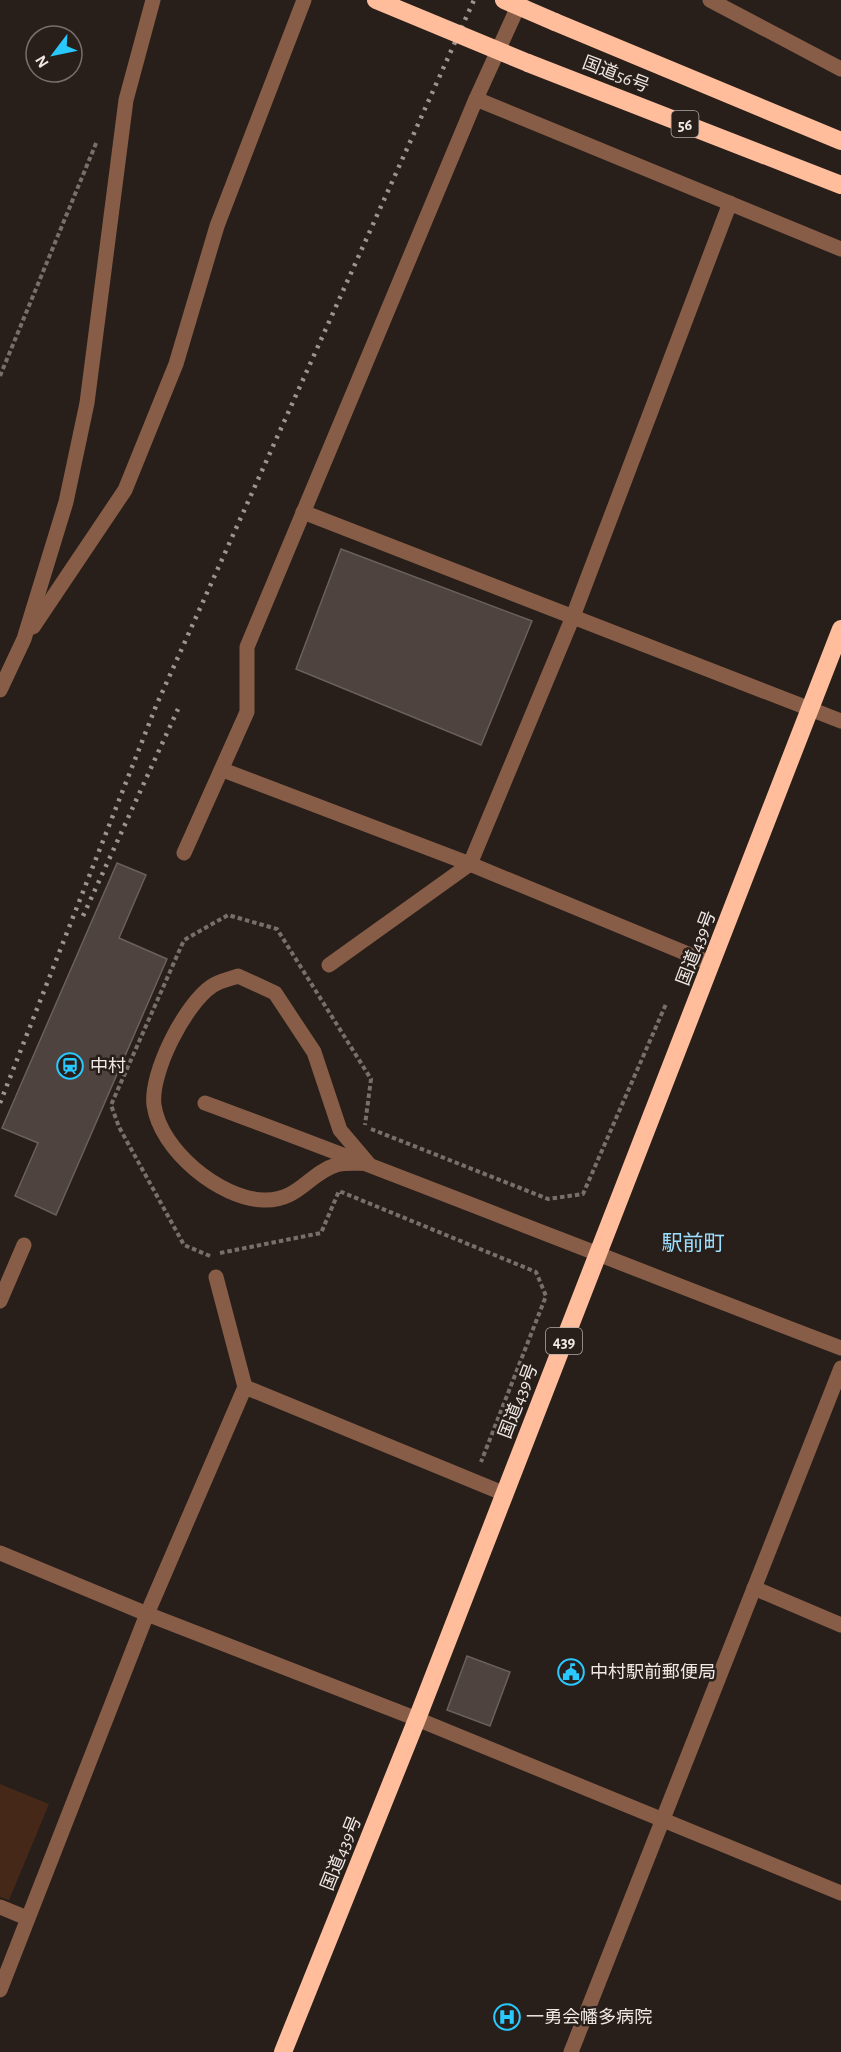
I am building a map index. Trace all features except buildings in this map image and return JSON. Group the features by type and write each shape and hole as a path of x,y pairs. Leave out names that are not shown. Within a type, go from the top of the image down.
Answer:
{"highway":[{"name":"国道56号","path":"376,0 528,63 841,185"},
{"name":"国道56号","path":"504,0 841,141"},
{"name":"国道439号","path":"283,2052 417,1719 841,629"}],"street":[{"path":"0,690 24,639 66,502 87,403 126,100 153,0"},
{"path":"24,639 125,490 176,364 217,226 304,0"},
{"path":"184,854 247,712 247,647 476,99 521,0"},
{"path":"710,0 841,69"},
{"path":"476,99 841,249"},
{"path":"329,965 470,864 572,619 730,203"},
{"path":"303,512 572,619 841,721"},
{"path":"223,770 470,864 712,964"},
{"path":"238,976 275,993 314,1052 340,1130 368,1163 336,1165 314,1178 296,1194 265,1200 222,1190 184,1161 154,1105 156,1075 190,1008 213,985 238,976"},
{"path":"205,1103 368,1163 597,1256 841,1348"},
{"path":"0,1300 24,1245"},
{"path":"0,1990 147,1614 245,1387 216,1276"},
{"path":"571,2052 841,1368"},
{"path":"245,1387 505,1494"},
{"path":"0,1553 147,1614 417,1719 841,1893"},
{"path":"754,1588 841,1625"},
{"path":"0,1907 27,1918"}],"path":[{"path":"0,376 91,149 98,139"},
{"path":"481,1462 546,1296 536,1272 339,1191 321,1233 209,1256 184,1245 119,1127 111,1106 184,940 228,915 277,929 283,938 371,1079 365,1127 548,1198 584,1194 668,1000"}],"shaded area":[{"path":"0,1784 49,1804 9,1900 0,1897"}],"railway":[{"path":"0,1103 156,706 474,0"},
{"path":"83,916 178,709"}],"place":[{"name":"中村","path":"70,1066"},
{"name":"中村駅前郵便局","path":"571,1672"},
{"name":"一勇会幡多病院","path":"507,2017"}],"district":[{"name":"駅前町","path":"693,1243"}]}
